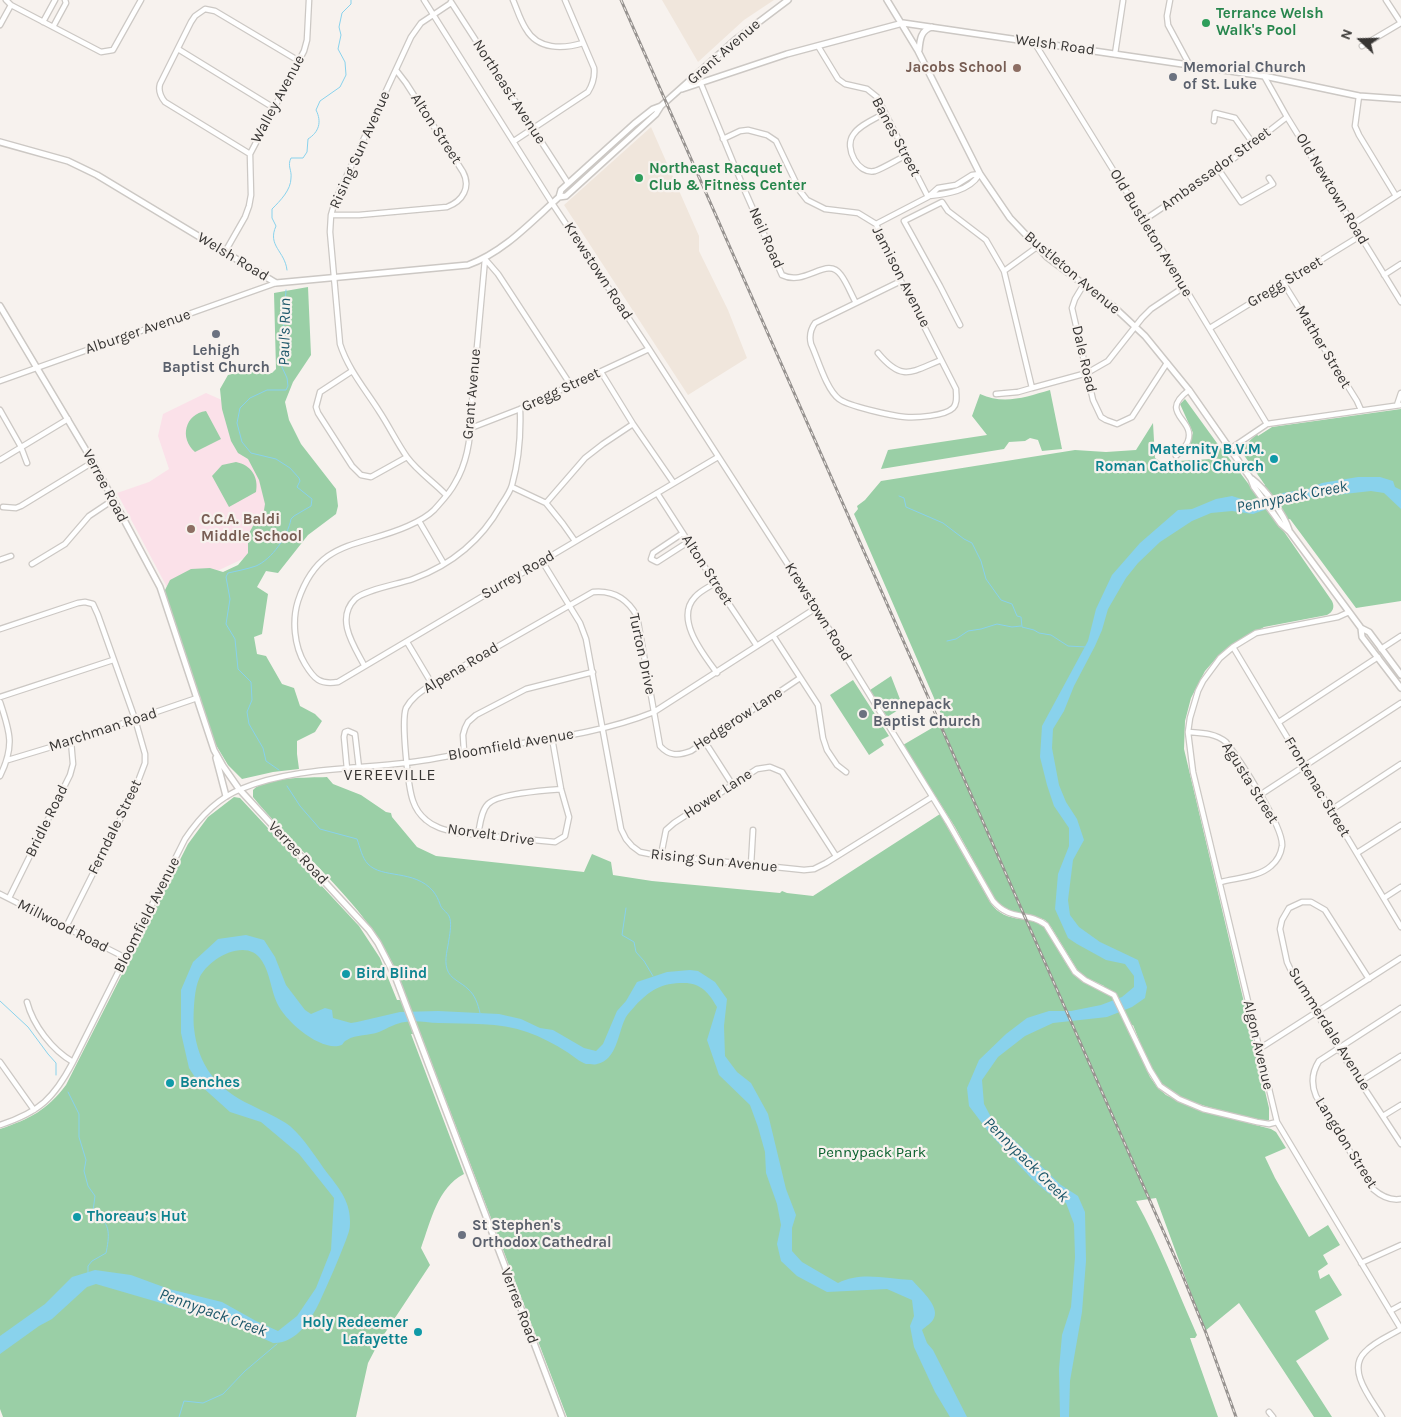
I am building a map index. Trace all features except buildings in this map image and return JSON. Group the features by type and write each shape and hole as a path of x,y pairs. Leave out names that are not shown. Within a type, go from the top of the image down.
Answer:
{"main road":[{"name":"Grant Avenue","path":"559,197 561,190 568,183 634,124 661,106 743,34 788,0"},
{"name":"Bustleton Avenue","path":"888,0 918,51 980,174 1010,218 1036,247 1060,268 1114,307 1135,326 1167,363 1189,390 1251,479 1349,612 1361,628 1369,632 1401,675"},
{"name":"Welsh Road","path":"680,90 787,54 903,23 1264,76 1359,96 1401,99"},
{"path":"918,51 922,34 928,28 933,27"},
{"path":"698,74 703,78 714,80"},
{"name":"Grant Avenue","path":"485,259 502,247 559,197 566,196 656,114 661,106"},
{"name":"Welsh Road","path":"0,142 68,161 97,175 276,283 450,268 468,265 485,259"},
{"name":"Verree Road","path":"0,306 93,462 160,587 214,750 223,766 239,789 368,930 386,958 405,1003 562,1417"},
{"name":"Bustleton Avenue","path":"1361,628 1362,637 1401,688"},
{"path":"214,750 226,796"}],"street":[{"path":"6,0 11,5 97,51 107,52 113,50 141,0"},
{"path":"43,22 55,0"},
{"path":"53,27 66,3 65,0"},
{"name":"Walley Avenue","path":"225,252 245,217 249,206 251,195 250,154 299,61 306,40 309,0"},
{"name":"Krewstown Road","path":"424,0 552,203 649,349 816,608 948,822 993,902 1007,913 1042,921 1051,930 1075,972 1085,980 1116,997 1156,1081 1179,1099 1203,1109 1225,1115 1269,1124 1277,1122"},
{"path":"513,0 526,30 542,43 560,48 583,43"},
{"path":"514,141 589,90 595,77 594,68 565,0"},
{"path":"1170,0 1167,16 1168,25 1188,64"},
{"path":"1362,46 1401,23 1386,0"},
{"name":"Rising Sun Avenue","path":"446,495 427,479 407,457 352,372 340,344 330,232 331,215 341,186 411,37 421,23 450,1"},
{"name":"Northeast Avenue","path":"450,1 568,183"},
{"path":"1115,54 1123,1"},
{"path":"0,25 11,5"},
{"path":"250,154 166,102 158,89 163,76 195,16 205,9 216,11 299,61"},
{"name":"Old Bustleton Avenue","path":"1034,42 1267,424"},
{"name":"Banes Street","path":"818,46 838,79 845,84 867,89 877,96 928,197"},
{"path":"178,49 274,108"},
{"name":"Alton Street","path":"331,215 359,215 447,207 454,204 465,192 466,184 463,172 396,70"},
{"name":"Old Newtown Road","path":"1264,76 1401,302"},
{"name":"Neil Road","path":"701,84 771,253 782,275 796,279 803,278 823,268 834,269 840,273 856,303"},
{"path":"1353,224 1399,195 1355,126 1359,96"},
{"path":"886,113 856,130 851,137 850,148 852,156 857,163 867,170 875,171 907,155"},
{"path":"1214,121 1214,113 1235,118 1252,142"},
{"name":"Ambassador Street","path":"1144,220 1219,170 1252,142 1288,117"},
{"name":"Jamison Avenue","path":"723,139 740,131 748,130 767,135 776,141 800,192 807,200 825,209 858,213 876,224 901,280 956,389 957,401 953,408 943,413 906,417 838,399 828,384 810,340 811,329 815,323 856,303"},
{"path":"1219,170 1240,202 1273,184 1269,178"},
{"path":"876,224 928,197 961,189 975,181 980,174"},
{"path":"960,325 904,221 942,202 948,210 986,240 1004,271 1032,388"},
{"name":"Gregg Street","path":"1210,328 1360,236"},
{"path":"1004,271 1036,247"},
{"path":"485,259 498,274 570,384"},
{"name":"Grant Avenue","path":"317,680 302,658 294,624 296,606 305,582 331,554 347,545 398,531 419,521 432,512 456,483 466,454 471,428 479,311 485,259"},
{"path":"1384,275 1401,264"},
{"path":"856,303 901,280"},
{"name":"Alburger Avenue","path":"0,381 276,283"},
{"name":"Dale Road","path":"1084,284 1072,308 1093,400 1101,417 1117,424 1132,417 1167,363"},
{"name":"Mather Street","path":"1284,284 1361,410"},
{"path":"996,394 1018,392 1087,373 1108,361 1135,326 1151,310 1184,287"},
{"name":"Gregg Street","path":"471,428 520,409 570,384 601,372 649,349"},
{"path":"878,353 891,367 901,372 914,371 941,360"},
{"path":"352,372 320,392 316,406 318,413 352,466 361,475 371,477 407,457"},
{"path":"601,372 633,424 673,482"},
{"path":"1176,456 1186,444 1189,435 1187,428 1177,414 1176,406 1179,398 1189,390"},
{"path":"1230,449 1267,424 1399,405 1401,393"},
{"path":"364,665 346,628 346,616 355,599 373,591 432,572 460,555 483,532 494,519 512,486 519,448 520,409"},
{"path":"0,410 28,463"},
{"path":"0,460 68,419"},
{"path":"546,503 585,458 612,437 633,424"},
{"name":"Surrey Road","path":"317,680 328,684 338,682 718,457"},
{"path":"2,507 16,508 21,506 93,462"},
{"path":"512,486 546,503 575,542"},
{"name":"Alton Street","path":"657,493 757,646"},
{"path":"32,564 65,544 89,516 113,500"},
{"path":"419,521 444,564"},
{"path":"682,533 653,554 651,559 657,562 688,542"},
{"path":"0,560 11,556"},
{"name":"Rising Sun Avenue","path":"542,561 580,623 586,639 621,829 626,839 640,852 804,870 826,863 932,797"},
{"path":"715,583 695,597 688,614 691,632 696,643 717,673"},
{"name":"Turton Drive","path":"568,604 592,592 603,591 619,596 632,606 637,616 654,712"},
{"name":"Ferndale Street","path":"0,629 78,603 93,604 135,719 145,754 145,763 134,792 66,927"},
{"name":"Alpena Road","path":"407,763 404,714 406,708 416,695 568,604"},
{"name":"Bloomfield Avenue","path":"0,1125 34,1110 48,1100 56,1091 73,1062 185,839 204,815 226,796 239,789 265,780 286,776 407,763 603,729 654,712 816,608"},
{"name":"Algon Avenue","path":"1349,612 1338,617 1256,633 1233,647 1220,658 1203,681 1193,705 1188,732 1193,772 1221,882 1277,1122 1401,1330"},
{"path":"774,636 818,705 823,738 828,750 837,765 846,772"},
{"path":"1381,649 1401,636"},
{"path":"407,642 432,684"},
{"name":"Frontenac Street","path":"1233,647 1401,926"},
{"path":"1279,722 1378,657"},
{"path":"0,697 113,660"},
{"path":"464,752 463,735 465,728 468,722 476,715 526,689 593,672"},
{"name":"Hedgerow Lane","path":"654,712 660,746 674,754 682,754 691,751 705,742 800,678"},
{"name":"Marchman Road","path":"8,760 71,741 197,698"},
{"path":"0,702 10,731 8,760 0,776"},
{"path":"1260,795 1401,703"},
{"path":"348,769 344,737 348,731 355,734 359,768"},
{"name":"Agusta Street","path":"1188,732 1207,733 1226,742 1260,795 1281,837 1282,846 1276,861 1270,866 1261,872 1221,882"},
{"path":"478,834 487,804 499,797 561,788 552,738"},
{"name":"Bridle Road","path":"9,898 70,775 73,764 71,741"},
{"path":"705,742 732,784"},
{"name":"Norvelt Drive","path":"407,763 412,799 417,809 426,820 443,830 555,842 564,836 569,817 561,788"},
{"path":"1330,810 1401,764"},
{"name":"Hower Lane","path":"661,855 666,830 674,823 732,784 764,767 777,769 782,772 836,856"},
{"path":"1357,853 1401,824"},
{"path":"751,865 753,830"},
{"path":"1384,898 1401,887"},
{"name":"Millwood Road","path":"0,894 126,958"},
{"name":"Summerdale Avenue","path":"1369,978 1325,910 1311,902 1302,902 1289,908 1282,920 1280,929 1287,962 1294,977 1401,1144"},
{"path":"1259,1049 1401,958"},
{"path":"27,1002 30,1013 54,1048 73,1062"},
{"name":"Langdon Street","path":"1401,1008 1319,1061 1312,1081 1313,1089 1372,1189 1388,1199 1401,1199"},
{"path":"1361,1081 1401,1056"},
{"path":"0,1062 34,1110"},
{"path":"1383,1116 1401,1105"},
{"path":"1361,1262 1401,1245"},
{"path":"1390,1311 1401,1305"},
{"path":"1382,1417 1357,1373 1357,1364 1359,1358 1366,1350 1401,1330"},
{"path":"1269,1412 1273,1417"}],"shaded area":[{"path":"662,0 774,0 744,20 698,62"},
{"path":"651,127 699,236 699,251 728,310 747,358 688,395 564,205"},
{"path":"206,393 231,404 286,513 247,557 170,593 117,493 149,482 169,469 158,436 163,414"}],"green space":[{"path":"308,287 311,355 293,382 285,402 289,420 301,444 336,489 338,506 336,514 308,535 278,573 266,571 257,587 268,594 262,634 254,637 257,654 266,656 282,684 294,688 300,706 315,714 322,721 315,732 297,741 299,769 273,772 242,779 228,765 213,740 164,592 170,580 191,569 210,568 223,572 238,565 248,553 248,535 254,524 263,516 265,504 259,480 248,459 238,453 231,441 222,409 220,389 228,375 241,371 272,373 276,369 274,293"},
{"path":"1050,390 1062,449 1042,451 1038,440 1030,438 1025,441 1009,442 1004,449 881,469 888,450 987,435 972,416 980,394 998,399 1015,399"},
{"name":"Pennypack Park","path":"1185,399 1253,490 1265,485 1241,451 1257,434 1258,436 1272,427 1401,409 1401,601 1356,608 1290,519 1278,523 1332,601 1333,609 1327,615 1264,627 1219,655 1205,671 1191,698 1185,721 1184,749 1269,1108 1269,1120 1254,1120 1187,1100 1169,1090 1154,1074 1133,1025 1127,1028 1150,1077 1166,1095 1195,1109 1271,1129 1276,1132 1286,1148 1265,1157 1275,1178 1309,1237 1328,1225 1340,1245 1323,1255 1328,1264 1318,1271 1320,1279 1329,1274 1342,1295 1315,1311 1329,1339 1296,1361 1332,1417 1314,1417 1239,1303 1205,1331 1156,1198 1136,1201 1161,1250 1197,1335 1195,1338 1190,1338 1218,1417 567,1417 421,1035 411,1034 464,1174 447,1188 436,1206 421,1248 430,1265 379,1342 368,1363 356,1417 3,1417 0,1409 0,1129 37,1113 52,1101 66,1085 188,844 208,817 234,797 240,798 359,926 380,958 397,1000 407,1000 396,970 362,916 253,797 253,790 259,785 277,780 327,777 333,784 361,795 386,812 391,813 392,817 417,847 436,856 584,872 592,854 611,862 613,875 652,881 780,893 782,891 813,896 940,814 990,902 997,910 1004,915 1042,925 1048,931 1063,959 1075,974 1082,981 1102,990 1104,986 1085,977 1078,971 1045,920 1011,912 997,903 955,827 903,745 944,721 854,514 858,509 857,506 865,500 881,481 1075,450 1106,452 1136,450 1153,423 1155,458 1161,462 1211,459 1218,453 1186,449 1193,433 1180,404"},
{"path":"206,411 221,439 195,452 187,440 187,427 193,417"},
{"path":"236,462 246,466 253,472 257,487 256,492 229,507 212,476 222,465"},
{"path":"891,676 903,707 887,717 870,690"},
{"path":"853,680 889,736 881,740 884,745 869,755 830,695"}],"water":[{"name":"Pennypack Creek","path":"1358,477 1380,477 1393,481 1395,487 1401,490 1401,509 1384,493 1371,491 1300,499 1253,514 1232,511 1211,513 1192,521 1160,542 1138,563 1126,578 1108,609 1095,646 1074,686 1064,711 1053,729 1052,748 1059,785 1066,802 1077,819 1084,840 1073,860 1068,900 1070,915 1079,927 1100,942 1138,960 1147,987 1145,998 1132,1007 1107,1017 1053,1023 1025,1036 998,1057 982,1080 984,1104 992,1119 1061,1185 1078,1196 1085,1212 1086,1261 1082,1312 1070,1381 1069,1417 1060,1417 1059,1369 1062,1335 1071,1307 1075,1257 1074,1224 1066,1203 1048,1193 1032,1179 991,1135 969,1106 967,1088 979,1060 1006,1034 1027,1018 1049,1011 1071,1011 1101,1005 1122,997 1134,987 1134,976 1125,964 1106,960 1068,938 1055,909 1058,874 1069,846 1069,828 1054,806 1047,785 1040,757 1042,726 1088,641 1096,609 1112,575 1140,543 1178,510 1192,509 1216,499 1232,496 1254,503 1283,493 1308,489 1322,483"},
{"name":"Pennypack Creek","path":"246,935 264,940 275,957 286,985 305,1010 311,1014 325,1008 332,1010 333,1018 351,1023 400,1012 438,1011 499,1014 521,1019 540,1028 553,1030 584,1048 596,1051 603,1044 617,1011 626,1001 637,982 667,972 690,970 698,971 715,982 727,999 724,1026 725,1056 737,1072 751,1083 768,1114 786,1189 796,1215 792,1228 792,1251 802,1262 838,1283 856,1277 912,1280 932,1303 935,1313 933,1320 922,1330 927,1343 933,1350 967,1417 950,1417 935,1392 914,1347 910,1326 914,1316 912,1300 887,1289 827,1292 797,1276 781,1261 777,1244 781,1225 777,1204 766,1173 765,1152 758,1127 750,1105 719,1075 707,1040 717,1007 708,993 700,987 690,983 669,984 656,989 640,1000 627,1015 613,1052 604,1061 596,1064 586,1064 553,1043 527,1032 483,1024 405,1022 379,1032 351,1038 340,1046 330,1046 312,1038 287,1018 277,1003 262,961 255,954 247,950 228,953 218,958 203,971 196,990 194,1010 196,1042 205,1065 219,1084 239,1099 290,1126 310,1149 347,1203 350,1216 349,1232 312,1316 302,1330 289,1340 273,1343 215,1316 185,1310 96,1284 87,1287 52,1319 0,1354 0,1336 45,1304 72,1277 95,1270 131,1275 169,1289 222,1302 278,1331 297,1316 316,1288 331,1250 334,1198 299,1154 261,1122 230,1112 200,1085 189,1068 181,1033 181,990 193,962 218,939"}],"waterway":[{"name":"Paul's Run","path":"287,270 286,263 275,244 274,233 276,226 272,218 272,209 284,195 291,182 289,163 291,158 303,158 307,152 308,139 317,130 319,119 316,110 320,101 340,87 346,75 345,62 338,49 341,35 339,27 342,13 351,4 351,0"},
{"name":"Paul's Run","path":"279,770 266,761 263,748 249,724 247,712 252,700 251,682 238,669 235,639 226,624 230,599 226,577 228,573 256,566 268,558 287,533 291,519 311,506 312,499 297,487 300,481 299,478 290,468 276,459 251,453 242,442 237,423 240,408 250,398 267,390 286,390 288,386 287,378 281,365 286,290"},
{"path":"899,496 904,498 906,507 943,523 972,543 981,561 986,579 1001,600 1012,604 1017,616 1021,617 1022,627 1051,635 1068,646 1086,647"},
{"path":"947,641 956,639 968,631 997,624 1012,627 1021,626"},
{"name":"Paul's Run","path":"287,786 300,806 320,829 357,839 364,859 374,869 417,880 433,891 450,918 451,924 446,957 448,972 473,994 480,1013"},
{"path":"626,908 622,935 634,942 636,952 653,976"},
{"path":"0,1001 28,1027 56,1063 56,1075"},
{"path":"68,1092 79,1114 79,1137 86,1160 84,1171 88,1186 95,1196 93,1211 95,1216 104,1222 108,1231 106,1253 92,1261 88,1266 88,1274"},
{"path":"179,1417 184,1401 203,1403 223,1394 245,1371 277,1344"}],"railway":[{"path":"621,0 1180,1269 1206,1333 1236,1417"}],"place":[{"name":"Terrance Welsh Walk's Pool","path":"1206,23"},
{"name":"Jacobs School","path":"1017,68"},
{"name":"Memorial Church of St. Luke","path":"1173,77"},
{"name":"Northeast Racquet Club & Fitness Center","path":"639,178"},
{"name":"Lehigh Baptist Church","path":"216,334"},
{"name":"Maternity B.V.M. Roman Catholic Church","path":"1274,459"},
{"name":"C.C.A. Baldi Middle School","path":"191,529"},
{"name":"Pennepack Baptist Church","path":"863,714"},
{"name":"Bird Blind","path":"346,974"},
{"name":"Benches","path":"170,1083"},
{"name":"Thoreau’s Hut","path":"77,1217"},
{"name":"St Stephen's Orthodox Cathedral","path":"462,1235"},
{"name":"Holy Redeemer Lafayette","path":"418,1332"}],"district":[{"name":"VEREEVILLE","path":"390,775"}]}
